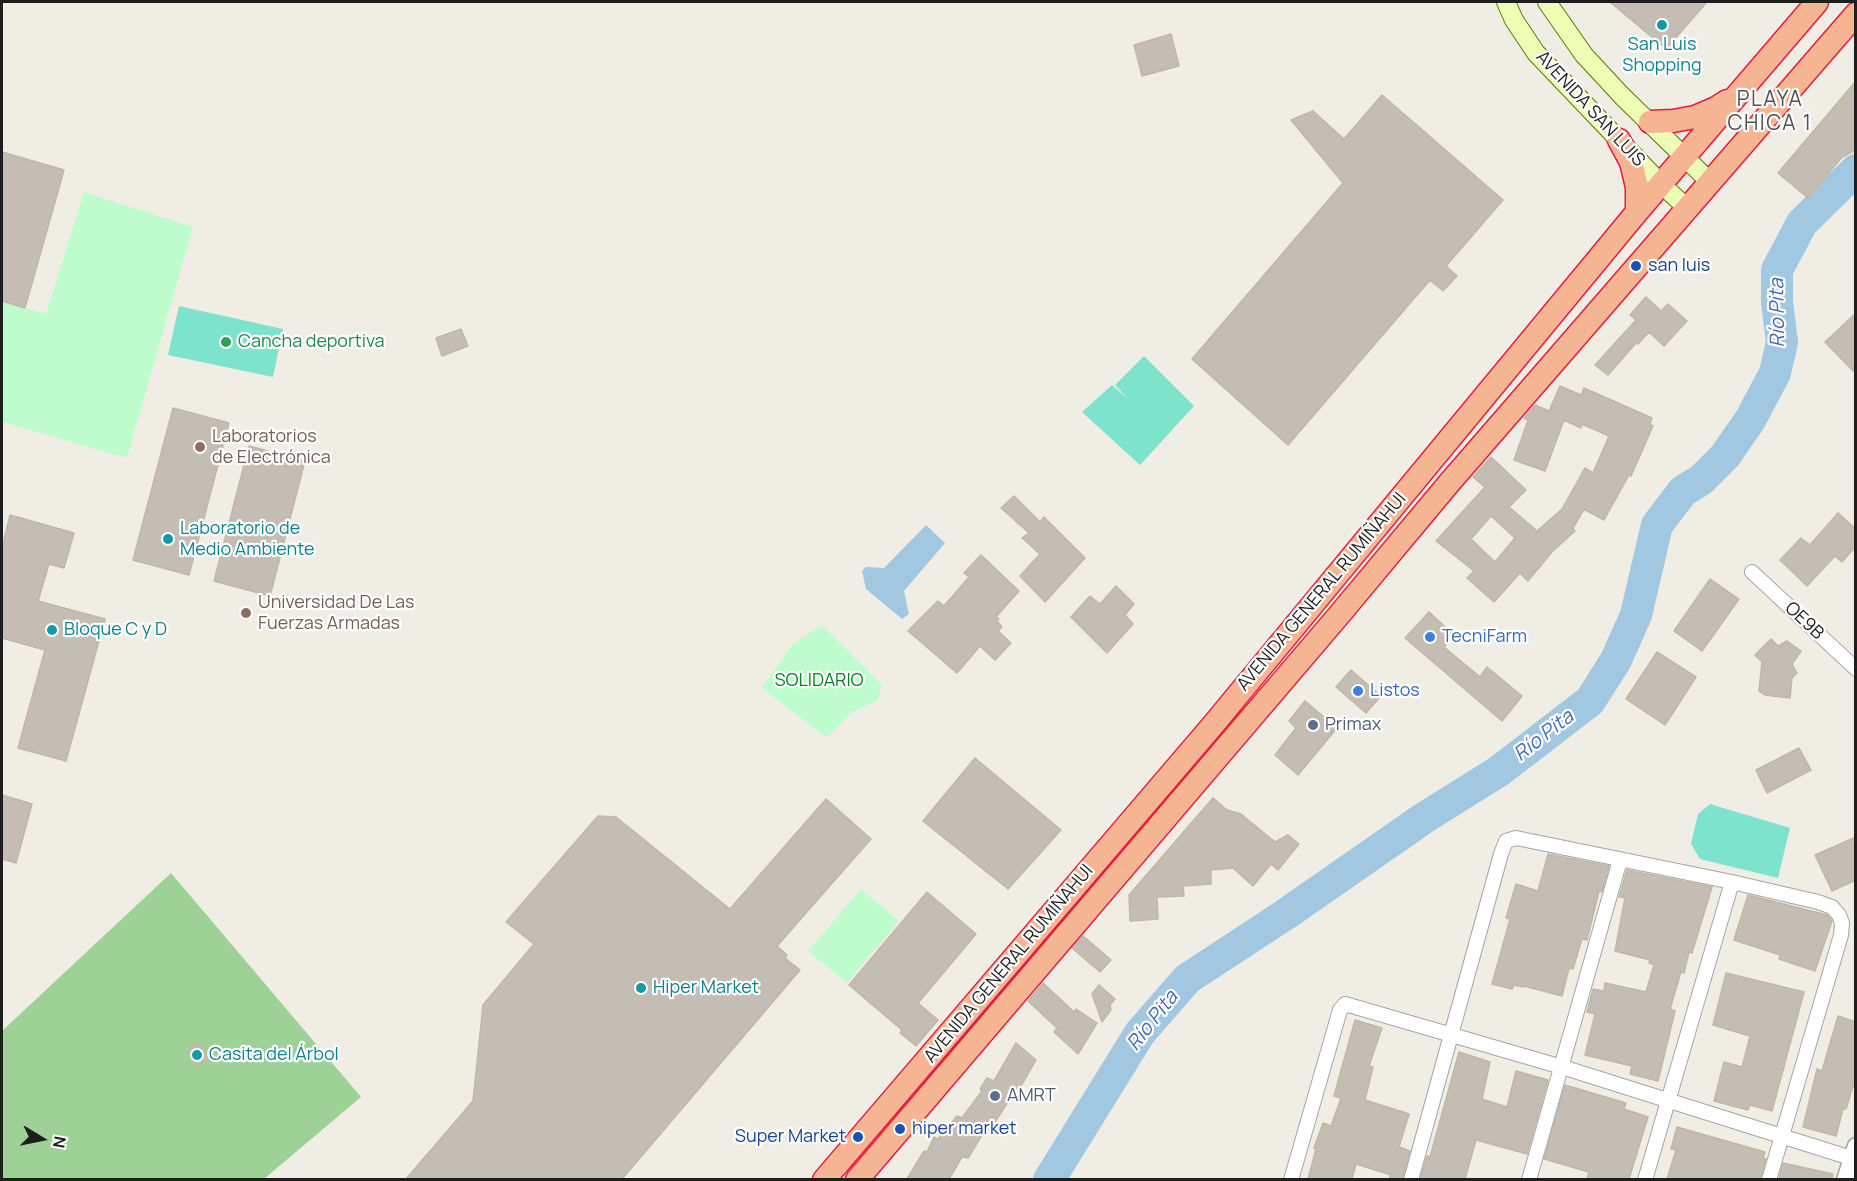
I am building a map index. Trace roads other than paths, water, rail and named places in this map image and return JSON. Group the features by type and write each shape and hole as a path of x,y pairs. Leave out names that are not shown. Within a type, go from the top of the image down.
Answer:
{"highway":[{"name":"AVENIDA GENERAL RUMIÑAHUI","path":"824,1179 1213,725 1684,156 1816,2"},
{"name":"AVENIDA GENERAL RUMIÑAHUI","path":"857,1179 1340,615 1450,482 1856,14"},
{"path":"1650,122 1695,117 1716,108 1736,95"},
{"path":"1619,140 1631,162 1635,178 1637,213"}],"main road":[{"name":"AVENIDA SAN LUIS","path":"1506,2 1514,20 1536,53 1661,184 1687,208"},
{"name":"AVENIDA SAN LUIS","path":"1547,2 1584,55 1622,96 1709,181"}],"street":[{"name":"OE9B","path":"1752,572 1854,666"},
{"path":"1411,1179 1506,841 1516,838 1732,882 1832,907 1839,915 1842,923 1841,935 1769,1179"},
{"path":"1529,1179 1620,860"},
{"path":"1645,1179 1732,882"},
{"path":"1291,1179 1340,1010 1345,1004 1562,1067 1782,1136 1853,1152 1845,1179"}],"waterway":[{"name":"Río Pita","path":"1049,1180 1140,1033 1187,979 1286,914 1424,818 1499,771 1590,701 1616,660 1636,615 1657,525 1683,491 1701,480 1725,456 1750,420 1775,373 1782,342 1777,302 1777,270 1802,223 1856,170"}],"place":[{"name":"San Luis Shopping","path":"1662,25"},
{"name":"san luis","path":"1636,266"},
{"name":"Cancha deportiva","path":"226,342"},
{"name":"Laboratorios de Electrónica","path":"200,447"},
{"name":"Laboratorio de Medio Ambiente","path":"168,539"},
{"name":"Universidad De Las Fuerzas Armadas","path":"246,613"},
{"name":"Bloque C y D","path":"52,630"},
{"name":"TecniFarm","path":"1430,637"},
{"name":"Listos","path":"1358,691"},
{"name":"Primax","path":"1313,725"},
{"name":"Hiper Market","path":"641,988"},
{"name":"Casita del Árbol","path":"197,1055"},
{"name":"AMRT","path":"995,1096"},
{"name":"hiper market","path":"900,1129"},
{"name":"Super Market","path":"858,1137"}],"district":[{"name":"PLAYA CHICA 1","path":"1770,112"}],"park label":[{"name":"SOLIDARIO","path":"819,681"}]}
